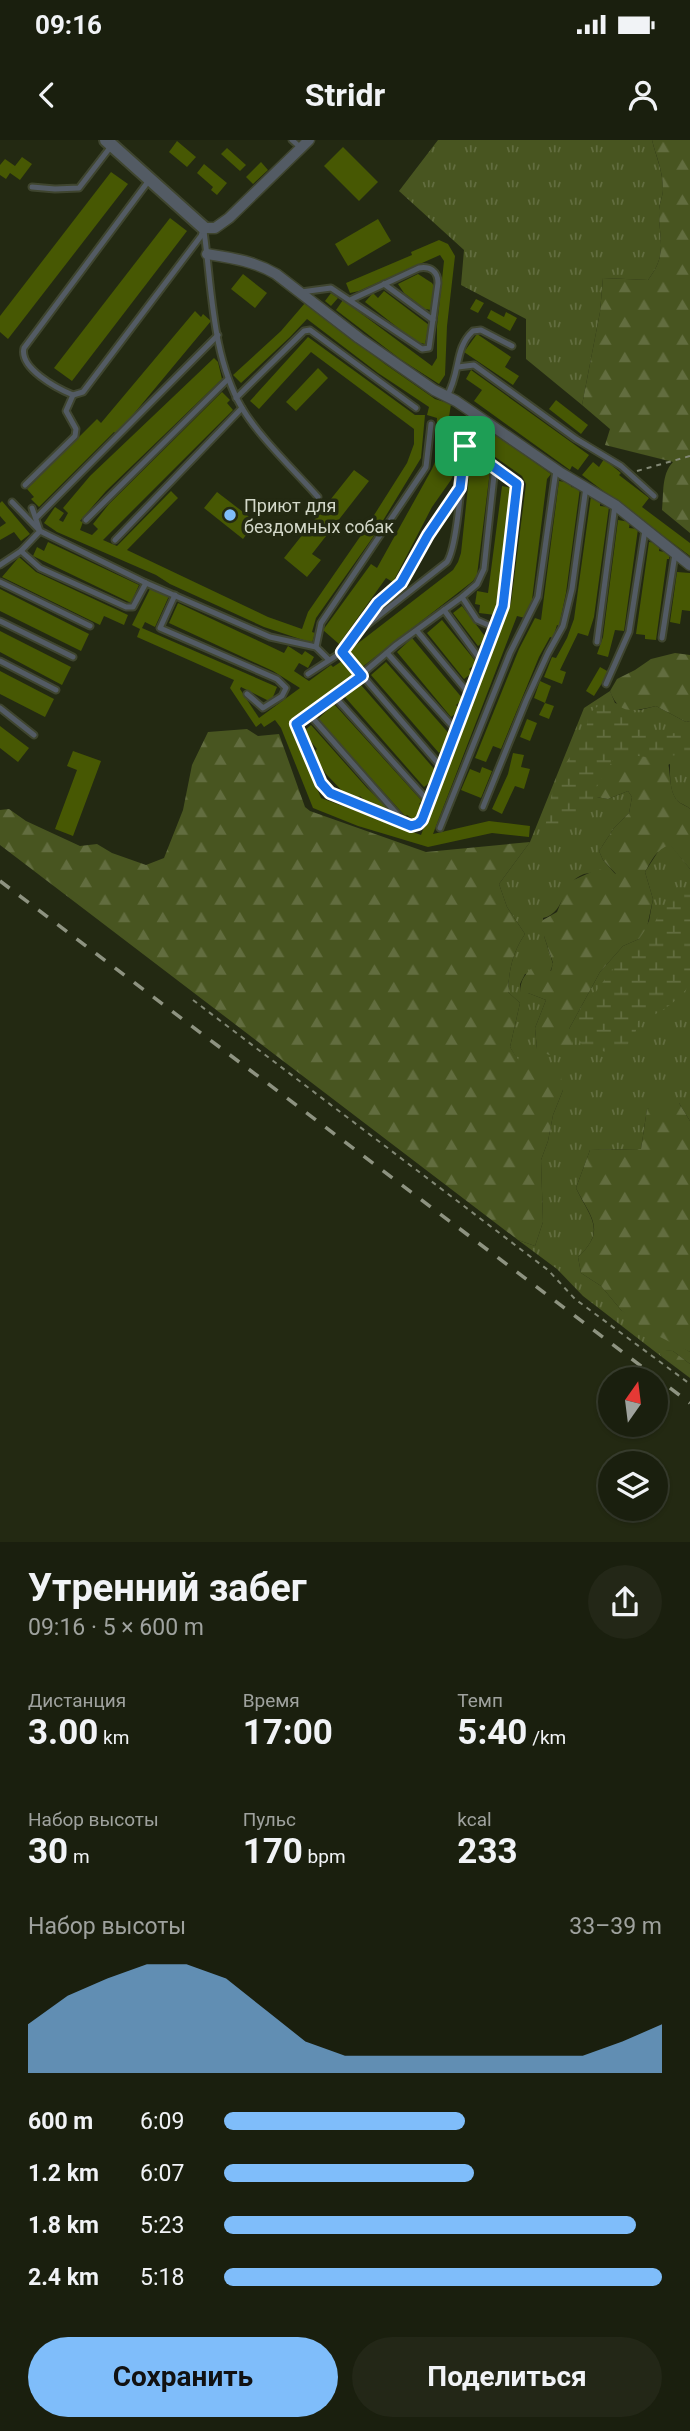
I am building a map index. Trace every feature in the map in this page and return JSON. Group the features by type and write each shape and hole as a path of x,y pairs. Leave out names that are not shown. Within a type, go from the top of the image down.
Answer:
{"street":[{"path":"109,143 207,228 229,218 305,144"},
{"path":"207,254 262,266 301,292 359,338 556,470 614,505 690,565"}],"lane":[{"path":"292,140 305,144"},
{"path":"32,187 79,188 109,143"},
{"path":"150,179 24,348 24,361 29,367 73,395 83,392 207,228"},
{"path":"207,228 207,254 218,335 236,398 318,498"},
{"path":"301,292 331,288 422,349 429,348 438,283 434,271 419,268 351,299"},
{"path":"384,284 433,320"},
{"path":"236,398 304,331 310,330 416,408"},
{"path":"447,396 454,384 460,347 473,331 481,330 512,346"},
{"path":"36,518 218,335"},
{"path":"458,367 474,365 629,474 654,496"},
{"path":"86,520 229,379"},
{"path":"24,485 75,436 76,429 66,411 73,395"},
{"path":"115,540 242,408"},
{"path":"358,632 447,562 452,549 472,412"},
{"path":"316,647 321,622 425,467 432,425"},
{"path":"465,446 495,466 515,482 518,489 505,597 429,802 418,824 406,824 335,797 324,788 296,724 335,697 477,584 484,569 495,466"},
{"path":"439,828 510,653 538,597 556,470"},
{"path":"483,807 531,689 563,626 572,589 586,487"},
{"path":"307,674 342,652 378,603 401,583 428,535 460,488"},
{"path":"12,502 40,531 146,583 270,637 316,647 328,659"},
{"path":"597,642 614,505"},
{"path":"32,508 40,531"},
{"path":"606,684 629,632 645,530"},
{"path":"0,565 21,551 40,531"},
{"path":"21,551 40,568 126,607 137,604 146,583"},
{"path":"662,638 675,553"},
{"path":"0,582 90,626"},
{"path":"175,595 160,628 277,679 286,688 282,696 264,708 247,694"},
{"path":"462,597 477,620 495,628"},
{"path":"444,610 482,662"},
{"path":"0,621 73,657"},
{"path":"417,631 470,695"},
{"path":"342,652 442,768"},
{"path":"387,653 456,730"},
{"path":"0,661 56,690"},
{"path":"335,697 429,802"},
{"path":"0,708 34,735"},
{"path":"309,715 406,824"}],"path":[{"path":"629,474 690,456"},
{"path":"193,1000 548,1270 575,1299 690,1384"}],"green space":[{"path":"438,140 652,140 663,182 659,211 661,239 658,262 648,280 603,278 600,312 582,405 526,359 526,319 461,285 464,250 399,191"},
{"path":"652,140 690,140 690,533 662,510 665,478 673,462 605,445 610,429 582,405 600,312 603,278 648,280 658,262 661,239 659,211 663,182"},
{"path":"675,653 690,655 690,721 686,722 656,706 628,710 618,705 610,691 617,679 651,659"},
{"path":"610,691 615,703 640,710 656,706 686,722 690,721 690,809 676,800 671,785 670,764 597,797 608,799 628,791 632,797 629,813 614,828 599,851 617,876 589,873 573,881 557,909 543,918 544,936 553,964 550,972 525,974 520,984 520,993 546,1000 535,1028 537,1049 569,1029 600,972 623,946 639,939 649,921 653,899 645,872 661,847 670,844 690,869 690,1121 679,1103 647,1109 641,1149 590,1150 576,1188 590,1216 594,1231 587,1248 578,1257 581,1273 601,1286 621,1310 690,1352 690,1364 673,1351 658,1350 662,1357 583,1296 557,1269 518,1240 535,1246 543,1222 541,1160 563,1090 520,1064 510,1047 520,1003 508,992 509,976 514,955 525,934 507,907 499,884 530,842 584,708"},
{"path":"604,704 623,718 655,732 678,733 690,730 690,763 680,755 646,757 617,753 595,790 592,803 553,834 545,831 550,802 560,774 586,738 590,714"},
{"path":"247,729 258,736 279,734 305,807 310,811 426,852 530,842 499,884 507,907 525,934 514,955 509,976 508,992 520,1003 510,1047 521,1064 559,1063 563,1090 541,1160 543,1222 535,1246 518,1240 0,845 0,810 9,809 26,821 80,846 97,844 112,853 146,865 164,858 183,810 192,765 208,732"},
{"path":"617,753 666,756 673,793 680,803 690,809 690,869 670,845 655,856 645,872 653,899 647,927 639,939 623,946 600,972 569,1029 572,1042 567,1055 549,1055 537,1049 535,1028 546,1000 520,993 521,984 535,965 551,971 553,963 544,936 535,931 536,924 557,912 569,882 598,869 616,874 603,860 599,851 614,828 629,813 632,797 628,791 608,799 597,797 594,790"},
{"path":"690,887 690,985 667,1007 638,1021 631,1040 616,1055 582,1045 576,1025 579,1012 617,965 647,941 663,910"},
{"path":"661,1103 679,1103 690,1121 690,1352 644,1329 621,1310 601,1286 581,1273 578,1257 587,1248 594,1231 591,1216 576,1188 590,1150 641,1149 647,1109"},
{"path":"657,1349 673,1351 690,1364 690,1378 662,1357"}],"building":[{"path":"177,141 196,157 187,167 169,152"},
{"path":"343,147 378,182 359,201 324,166"},
{"path":"227,148 246,165 240,171 221,154"},
{"path":"22,157 32,164 20,180 10,173 6,179 0,175 0,165 5,159 15,166"},
{"path":"261,162 268,170 253,184 246,177"},
{"path":"204,164 227,183 217,195 211,190 213,187 197,173"},
{"path":"111,172 128,184 8,339 0,332 0,316"},
{"path":"170,218 187,231 72,381 54,368"},
{"path":"378,219 391,241 348,266 335,244"},
{"path":"439,240 448,244 455,256 447,326 445,375 439,384 400,359 336,310 343,300 432,366 437,358 437,326 444,261 440,255 359,291 350,293 346,283 412,255 411,252"},
{"path":"243,274 267,293 255,308 231,289"},
{"path":"418,274 435,288 431,310 425,309 404,293 398,284"},
{"path":"384,291 429,325 425,344 416,342 365,302 373,293 378,298"},
{"path":"331,293 338,298 331,306 325,301"},
{"path":"476,299 484,303 478,313 470,309"},
{"path":"305,303 435,399 451,404 449,417 465,419 458,464 451,480 432,507 393,582 386,578 339,644 323,630 371,564 377,568 432,469 435,462 437,418 427,415 429,407 378,373 307,319 241,383 233,375 281,331"},
{"path":"491,310 504,317 506,312 517,318 510,331 487,318"},
{"path":"195,311 211,321 117,434 114,432 39,507 31,499 34,497 27,489 97,419 101,423"},
{"path":"477,334 511,357 505,367 519,376 513,385 464,352"},
{"path":"308,337 415,415 425,415 421,458 373,537 316,618 312,643 264,627 156,575 57,532 44,523 55,507 64,513 59,520 63,522 68,513 63,508 90,476 214,358 218,362 222,379 106,491 80,521 83,522 80,530 92,535 98,529 93,524 109,504 222,392 230,400 227,403 233,410 103,540 117,546 171,491 178,498 127,550 268,617 302,629 308,612 407,463 414,444 414,429 311,352 259,409 250,401"},
{"path":"318,368 328,378 296,411 286,402"},
{"path":"471,370 589,455 578,470 572,466 570,470 474,401 482,390 466,379"},
{"path":"556,400 588,425 581,434 549,409"},
{"path":"486,427 551,474 547,479 531,608 525,618 517,616 433,834 489,821 530,826 529,837 492,833 428,847 358,826 313,808 281,728 275,720 264,727 261,723 256,727 230,688 234,680 137,637 140,629 132,625 151,587 169,596 155,627 145,622 142,628 277,687 271,702 241,687 259,718 300,688 273,671 169,623 178,603 284,653 288,646 302,655 305,651 314,657 308,668 299,663 294,671 309,681 331,665 333,667 342,661 353,676 290,722 321,798 421,835 511,603 526,484 522,476 474,442"},
{"path":"604,459 621,473 619,475 649,498 642,507 690,543 690,556 582,475 593,462 599,467"},
{"path":"470,468 490,471 477,575 473,581 361,668 348,651 453,570 458,562"},
{"path":"354,470 369,481 312,554 321,560 307,577 284,558"},
{"path":"559,481 580,488 559,626 557,625 553,638 550,637 539,657 501,749 493,746 486,762 475,758 519,649 535,618 541,620"},
{"path":"502,486 512,488 495,615 479,613 480,605 475,604 477,591 488,593"},
{"name":"Приют для бездомных собак","path":"217,492 256,522 243,539 204,508"},
{"path":"591,496 600,501 600,506 609,507 594,617 588,636 578,633 560,670 566,672 562,684 544,677 552,657 556,658 567,638 574,619"},
{"path":"2,501 30,534 21,541 14,532 0,540 0,527 6,523 0,516"},
{"path":"618,520 630,522 629,528 638,529 624,631 615,630 608,657 597,654 603,637"},
{"path":"48,542 139,585 131,603 33,556 37,547 44,551"},
{"path":"649,542 660,543 659,551 670,553 656,640 645,639 645,635 636,634"},
{"path":"19,557 36,572 128,615 124,625 104,616 100,625 2,577"},
{"path":"677,572 690,573 690,611 682,610 680,624 670,622"},
{"path":"0,589 89,634 81,651 0,611"},
{"path":"462,606 487,639 478,646 453,613"},
{"path":"442,620 477,663 469,669 472,673 464,679 427,633"},
{"path":"0,631 71,667 62,685 0,652"},
{"path":"412,638 463,699 456,705 460,710 451,717 397,652"},
{"path":"386,662 452,737 439,753 371,675"},
{"path":"600,667 609,672 594,696 586,691"},
{"path":"0,671 54,699 45,717 0,694"},
{"path":"540,681 551,686 545,703 534,698"},
{"path":"361,685 436,771 433,780 424,787 345,697"},
{"path":"545,703 554,706 549,719 539,715"},
{"path":"334,704 422,801 419,804 424,808 414,820 405,816 318,719"},
{"path":"527,719 537,723 530,741 520,737"},
{"path":"311,725 389,809 385,814 374,809 360,796 356,801 349,798 326,774 313,753 317,749 303,732"},
{"path":"0,726 29,748 18,762 0,748"},
{"path":"73,751 101,761 73,836 55,829 77,770 67,766"},
{"path":"513,753 524,755 521,767 530,769 524,789 515,786 502,814 492,809 508,774"},
{"path":"482,767 492,771 481,798 461,790 470,769 480,773"}],"railway":[{"path":"0,881 690,1403"}],"place":[{"name":"Приют для бездомных собак","path":"230,515"}],"route":[{"path":"465,446 517,484 505,597 422,820 411,826 335,797 324,788 296,724 362,676 342,652 378,603 401,583 428,535 460,488 465,446"}]}
